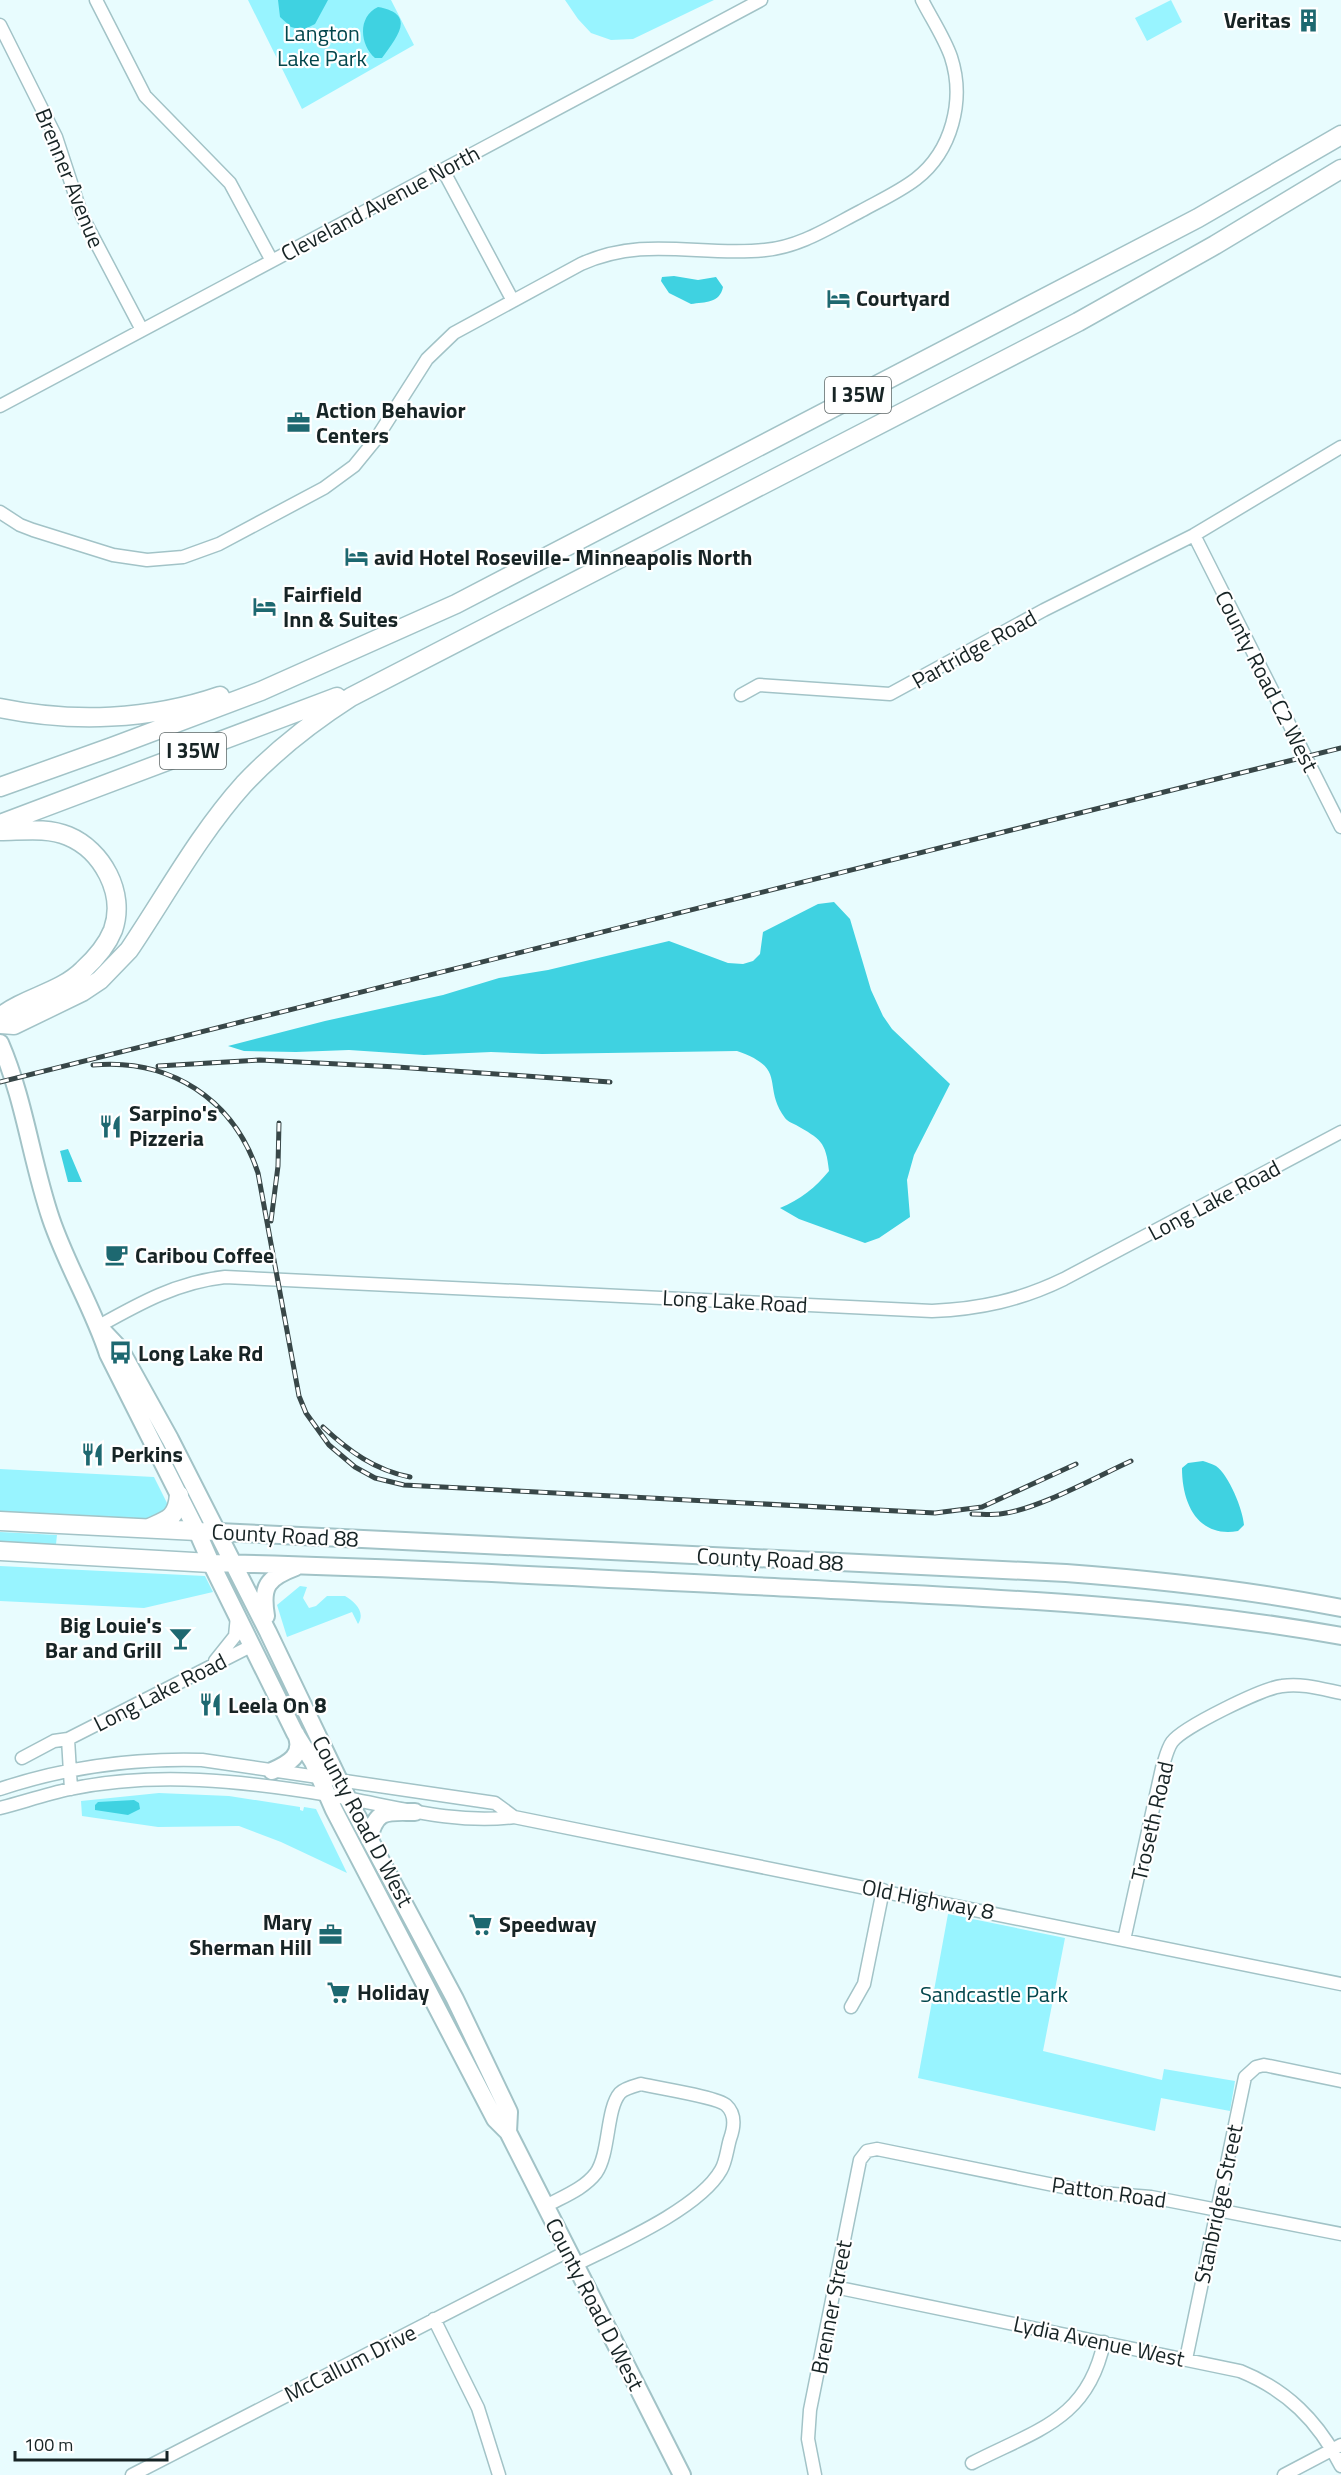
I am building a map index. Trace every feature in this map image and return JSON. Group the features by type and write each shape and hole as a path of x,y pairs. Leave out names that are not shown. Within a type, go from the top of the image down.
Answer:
{"highway":[{"name":"I 35W","path":"0,787 207,713 370,645 509,578 1119,260 1238,196 1341,135"},
{"name":"I 35W","path":"0,824 386,679 1078,322 1215,245 1341,168"},
{"path":"0,708 49,716 79,717 112,717 156,712 210,699 370,645"},
{"path":"0,1024 14,1025 82,992 100,980 129,950 220,814 250,777 291,739 320,717 386,679"},
{"path":"0,831 54,831 77,840 98,857 106,870 112,882 116,907 113,930 104,945 81,972 54,990 8,1010 0,1017"},
{"path":"147,1529 168,1520 177,1509 179,1495"},
{"path":"0,1521 197,1531"},
{"path":"0,1551 210,1563"}],"main road":[{"name":"County Road D West","path":"0,1043 15,1078 51,1219 66,1262 99,1326 108,1354 295,1733 313,1762 319,1778 495,2119 508,2132 682,2475"},
{"name":"County Road D West","path":"99,1326 120,1349 218,1531 348,1798 439,1968 509,2112 508,2132"},
{"name":"County Road 88","path":"197,1531 1066,1573 1206,1586 1341,1608"},
{"name":"County Road 88","path":"210,1563 1086,1604 1243,1621 1341,1636"},
{"path":"268,1632 263,1601 266,1587 280,1574 299,1566"},
{"path":"272,1771 288,1764 295,1757 298,1751 298,1740 295,1733"},
{"path":"369,1839 376,1818 382,1813 415,1812"}],"street":[{"path":"96,0 144,96 230,183 272,261"},
{"name":"Cleveland Avenue North","path":"0,406 761,0"},
{"path":"0,512 20,525 33,530 129,558 165,560 201,552 339,478 366,453 418,372 440,345 470,323 581,264 616,251 651,248 746,251 783,247 816,235 898,191 918,178 946,142 957,103 957,86 950,56 922,0"},
{"name":"Brenner Avenue","path":"0,25 4,45 56,137 82,216 142,330"},
{"path":"443,170 513,301"},
{"path":"1194,535 1341,447"},
{"name":"Partridge Road","path":"741,695 759,685 890,694 1044,610 1194,535"},
{"name":"County Road C2 West","path":"1194,535 1341,827"},
{"name":"Long Lake Road","path":"99,1326 165,1291 185,1284 225,1277 932,1311 990,1306 1039,1291 1064,1279 1341,1132"},
{"path":"208,1668 223,1654 235,1636 238,1616"},
{"name":"Long Lake Road","path":"21,1758 54,1741 68,1739 251,1646"},
{"name":"Troseth Road","path":"1124,1940 1162,1768 1172,1742 1194,1726 1258,1692 1280,1686 1301,1685 1341,1693"},
{"name":"Long Lake Road","path":"68,1739 71,1789"},
{"name":"Old Highway 8","path":"0,1789 70,1770 129,1761 164,1759 210,1761 495,1803 514,1817"},
{"name":"Old Highway 8","path":"0,1808 71,1789 147,1779 215,1779 348,1798 415,1812 489,1820 514,1817 1341,1984"},
{"path":"851,2007 864,1984 884,1890"},
{"name":"Stanbridge Street","path":"1186,2359 1242,2084 1250,2072 1257,2067 1270,2066 1341,2081"},
{"name":"McCallum Drive","path":"132,2475 434,2319 677,2211 703,2192 721,2170 734,2128 732,2114 724,2104 711,2100 641,2085 629,2087 620,2093 615,2103 602,2162 595,2174 581,2187 546,2206"},
{"name":"Patton Road","path":"876,2149 1081,2191 1151,2197 1341,2234"},
{"name":"Brenner Street","path":"815,2475 808,2439 808,2422 860,2160 867,2151 876,2149"},
{"name":"Lydia Avenue West","path":"835,2287 1240,2371 1276,2388 1306,2414 1336,2447 1341,2466"},
{"path":"434,2319 478,2408 499,2475"},
{"path":"972,2463 1050,2423 1072,2408 1092,2381 1104,2342"},
{"path":"1284,2475 1336,2447"}],"green space":[{"name":"Langton Lake Park","path":"248,0 391,0 414,45 302,109"},
{"path":"565,0 714,0 633,39 611,40 591,33"},
{"path":"1171,0 1182,22 1147,41 1135,18"},
{"path":"0,1469 154,1477 170,1509 155,1520 0,1512"},
{"path":"0,1532 57,1535 56,1544 0,1544"},
{"path":"0,1566 205,1576 213,1592 144,1608 0,1601"},
{"path":"300,1586 307,1587 303,1598 309,1608 316,1606 327,1596 349,1598 360,1611 358,1624 352,1612 287,1637 277,1605"},
{"path":"159,1793 229,1796 300,1807 303,1811 304,1807 316,1809 347,1873 281,1842 239,1826 158,1827 82,1816 81,1801"},
{"name":"Sandcastle Park","path":"948,1914 1065,1938 1043,2051 1162,2080 1164,2069 1235,2081 1230,2111 1161,2098 1155,2131 918,2078"}],"shaded area":[{"path":"278,0 328,0 315,24 303,30 291,27 280,17"},
{"path":"378,7 390,10 401,21 393,43 382,58 375,58 370,52 366,46 363,31 367,17"},
{"path":"674,276 698,280 716,277 723,287 715,299 691,304 669,293 661,281 662,277"},
{"path":"834,902 850,919 871,990 883,1016 892,1029 950,1084 914,1155 907,1180 910,1217 879,1238 865,1243 799,1219 780,1208 807,1193 829,1171 826,1153 816,1138 785,1118 778,1106 769,1071 763,1064 737,1051 542,1054 491,1052 424,1055 349,1050 244,1051 228,1046 325,1021 443,995 499,978 548,970 669,941 728,963 743,964 753,961 760,954 763,932 818,904"},
{"path":"68,1149 82,1182 68,1182 60,1151"},
{"path":"1203,1461 1216,1466 1230,1485 1243,1519 1244,1525 1238,1531 1224,1532 1212,1529 1195,1516 1189,1506 1182,1468 1188,1463"},
{"path":"134,1800 139,1803 140,1809 128,1815 95,1810 98,1802"}],"railway":[{"path":"0,1082 1341,748"},
{"path":"158,1066 260,1060 610,1082"},
{"path":"93,1065 121,1065 148,1069 173,1077 216,1104 233,1124 247,1147 258,1173 299,1396 306,1413 329,1445 355,1467 375,1478 404,1485 935,1513 982,1507 1076,1464"},
{"path":"271,1221 278,1166 279,1123"},
{"path":"323,1427 363,1458 385,1470 410,1477"},
{"path":"972,1514 1000,1514 1031,1506 1131,1461"}],"place":[{"name":"Veritas","path":"1309,20"},
{"name":"Courtyard","path":"838,298"},
{"name":"Action Behavior Centers","path":"298,423"},
{"name":"avid Hotel Roseville- Minneapolis North","path":"356,557"},
{"name":"Fairfield Inn & Suites","path":"265,607"},
{"name":"Sarpino's Pizzeria","path":"111,1126"},
{"name":"Caribou Coffee","path":"117,1255"},
{"name":"Long Lake Rd","path":"120,1353"},
{"name":"Perkins","path":"93,1454"},
{"name":"Big Louie's Bar and Grill","path":"180,1638"},
{"name":"Leela On 8","path":"210,1705"},
{"name":"Speedway","path":"481,1924"},
{"name":"Mary Sherman Hill","path":"330,1935"},
{"name":"Holiday","path":"339,1992"}]}
